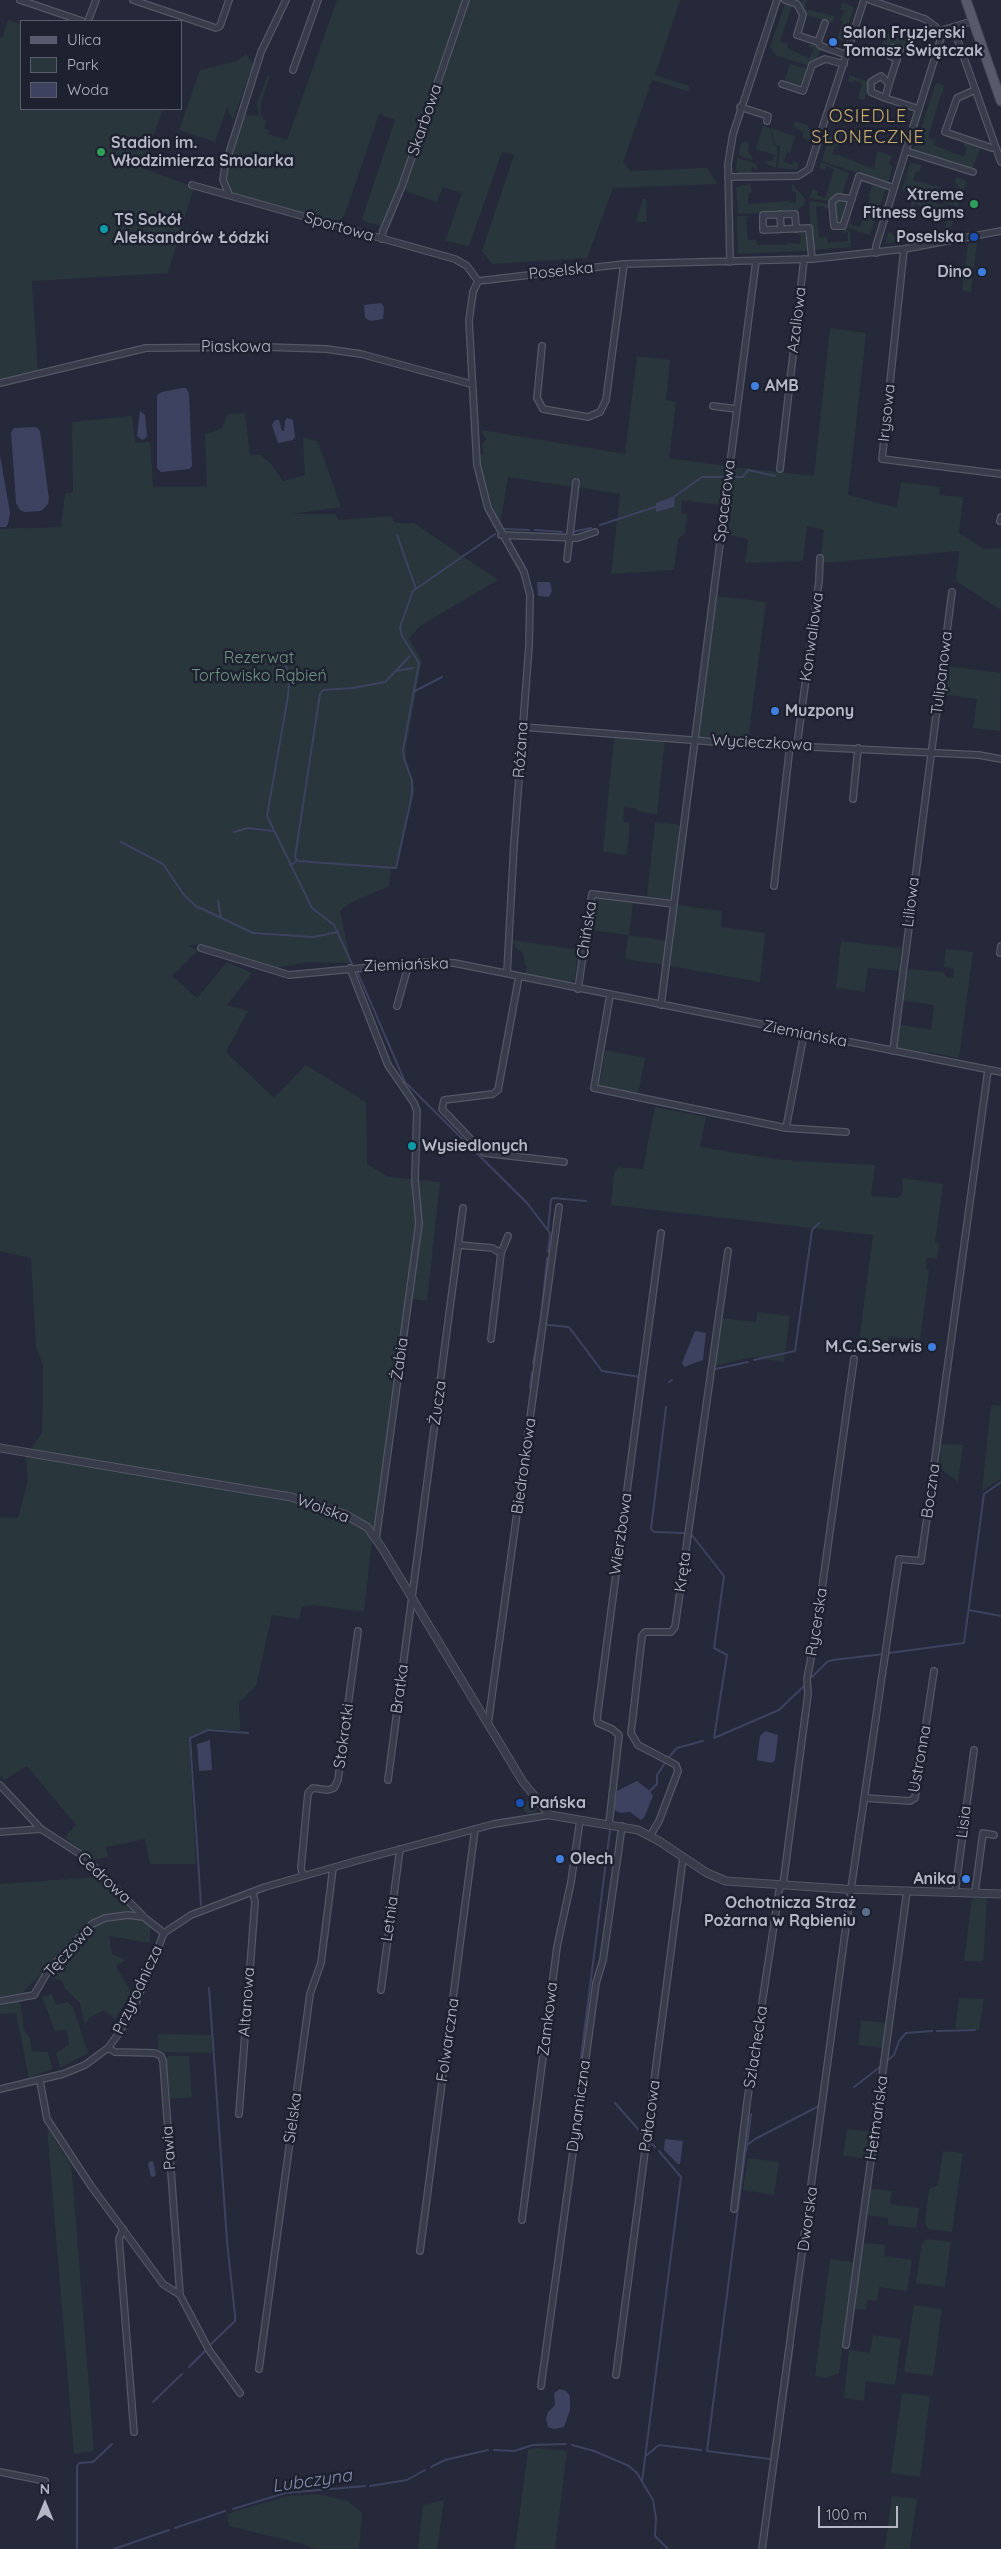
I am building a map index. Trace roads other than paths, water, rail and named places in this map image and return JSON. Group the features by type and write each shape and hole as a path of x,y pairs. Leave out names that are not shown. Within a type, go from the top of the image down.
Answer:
{"main road":[{"path":"966,0 1001,101"}],"street":[{"path":"20,0 79,20"},
{"path":"88,20 96,0"},
{"path":"132,0 218,28 229,0"},
{"path":"229,194 223,180 225,166 262,52 286,0"},
{"path":"293,70 318,0"},
{"name":"Skarbowa","path":"382,239 383,231 402,186 466,0"},
{"path":"730,262 728,177 733,134 740,107 777,0"},
{"path":"785,0 797,4 803,15 796,35 818,42 821,46 846,55"},
{"path":"728,177 798,176 809,169 864,0"},
{"path":"870,0 925,19 939,31 940,45 876,246 876,253"},
{"path":"939,31 973,20"},
{"path":"818,42 825,23"},
{"path":"953,27 998,149 1001,162"},
{"path":"782,84 803,91 812,65 824,59 844,64"},
{"path":"884,98 897,60"},
{"path":"889,84 881,76 874,78 871,82 871,92 919,109"},
{"path":"975,90 957,98 945,132 998,149"},
{"path":"740,107 768,116 767,121"},
{"path":"906,151 973,172"},
{"path":"852,199 838,197 832,202 834,226 843,226 852,199 859,176 894,188"},
{"name":"Sportowa","path":"192,185 229,194 461,262 478,281"},
{"path":"780,214 781,229"},
{"path":"796,229 795,214 763,215 763,230 796,229 809,228 812,259"},
{"name":"Poselska","path":"478,281 624,264 804,260 904,249 1001,231"},
{"name":"Irysowa","path":"904,249 882,459 1001,474"},
{"name":"Azaliowa","path":"780,469 804,260"},
{"name":"Spacerowa","path":"695,740 756,261"},
{"path":"542,346 537,398 543,409 588,417 600,412 606,400 624,264"},
{"name":"Różana","path":"478,281 472,292 469,321 477,465 488,508 524,572 530,596 529,643 507,973"},
{"name":"Piaskowa","path":"0,384 146,348 266,346 326,349 361,354 471,384"},
{"path":"713,406 737,409"},
{"path":"567,559 576,482"},
{"path":"1000,521 1001,517"},
{"path":"501,534 569,538 584,537 595,532"},
{"name":"Konwaliowa","path":"774,886 819,582 820,558"},
{"name":"Tulipanowa","path":"930,753 952,592"},
{"name":"Wycieczkowa","path":"523,728 695,740 979,755 1001,759"},
{"path":"661,1005 695,740"},
{"path":"853,799 858,748"},
{"name":"Liliowa","path":"893,1051 930,753"},
{"name":"Chińska","path":"578,989 592,894 674,904"},
{"name":"Ziemiańska","path":"200,948 289,976 409,963 454,963 1001,1072"},
{"path":"397,1006 409,963"},
{"name":"Żabia","path":"350,968 388,1064 414,1103 417,1111 415,1180 419,1223 376,1538"},
{"path":"518,976 498,1090 493,1094 444,1100 442,1109 484,1152 564,1162"},
{"path":"610,995 594,1088 786,1128 846,1132"},
{"path":"786,1128 804,1034"},
{"name":"Boczna","path":"851,1889 900,1559 922,1561 988,1070"},
{"name":"Żucza","path":"412,1597 463,1208"},
{"name":"Biedronkowa","path":"488,1724 559,1208"},
{"name":"Wierzbowa","path":"609,1824 619,1736 612,1729 598,1723 597,1718 661,1233"},
{"path":"491,1339 501,1253 508,1236"},
{"path":"459,1245 492,1248 501,1253"},
{"name":"Kręta","path":"650,1836 659,1821 678,1771 676,1765 638,1745 631,1733 642,1636 645,1632 650,1631 671,1632 675,1627 728,1251"},
{"name":"Rycerska","path":"781,1885 808,1694 807,1678 816,1631 854,1359"},
{"name":"Wolska","path":"0,1448 291,1497 344,1514 367,1527 376,1538 529,1791 550,1815"},
{"name":"Bratka","path":"388,1780 412,1597"},
{"name":"Stokrotki","path":"303,1876 301,1868 308,1793 313,1788 328,1790 334,1788 338,1780 358,1631"},
{"name":"Ustronna","path":"865,1798 910,1801 915,1798 934,1671"},
{"name":"Lisia","path":"955,1893 974,1750"},
{"name":"Cedrowa","path":"0,1785 41,1829 80,1854 164,1933"},
{"path":"164,1933 191,1915 303,1876 476,1829 522,1818 550,1815 622,1826 650,1836 719,1879 851,1889 1000,1894"},
{"name":"Zamkowa","path":"522,2220 557,1947 571,1882 580,1820"},
{"name":"Dynamiczna","path":"542,2386 596,1983 603,1960 622,1826"},
{"path":"0,1832 41,1829"},
{"name":"Folwarczna","path":"420,2250 476,1829"},
{"path":"975,1892 982,1834 994,1835"},
{"name":"Letnia","path":"381,1990 400,1849"},
{"name":"Pałacowa","path":"616,2374 683,1858"},
{"name":"Sielska","path":"259,2370 310,1994 321,1963 333,1868"},
{"name":"Szlachecka","path":"734,2209 747,2102 781,1885"},
{"name":"Dworska","path":"762,2549 851,1889"},
{"name":"Hetmańska","path":"846,2345 907,1891"},
{"name":"Altanowa","path":"240,2114 254,1902 253,1892"},
{"name":"Tęczowa","path":"0,2001 34,1995 48,1971 92,1924 105,1918 128,1915 146,1918"},
{"name":"Przyrodnicza","path":"0,2089 40,2081 85,2064 108,2048 119,2033 136,2000 164,1933"},
{"name":"Pawia","path":"108,2048 115,2052 155,2053 161,2056 163,2061 180,2295 210,2350 240,2393"},
{"name":"Pawia","path":"40,2081 47,2120 122,2229 163,2284 180,2295"},
{"path":"122,2229 119,2239 134,2432"},
{"path":"0,2472 45,2481"}],"water":[{"path":"381,303 384,307 383,319 371,321 365,318 364,305"},
{"path":"186,388 189,393 192,466 189,469 161,472 157,468 157,395 162,392"},
{"path":"140,411 145,415 147,437 142,440 137,436"},
{"path":"287,418 293,420 295,437 293,440 278,443 272,425 275,420 279,420 282,431 284,431"},
{"path":"36,427 40,431 49,499 48,504 41,511 24,512 20,510 16,503 11,432 14,428"},
{"path":"0,455 10,513 6,527 0,527"},
{"path":"675,496 674,507 656,512 656,503"},
{"path":"537,582 550,582 552,591 549,597 538,596"},
{"path":"695,1331 706,1333 703,1360 684,1367 682,1363"},
{"path":"765,1731 778,1735 775,1760 772,1763 757,1760 760,1736"},
{"path":"210,1740 212,1770 199,1771 197,1744"},
{"path":"637,1781 650,1791 653,1796 644,1818 641,1820 630,1812 620,1813 614,1810 617,1791"},
{"path":"665,2139 683,2141 680,2164 664,2150"},
{"path":"560,2389 566,2391 570,2396 570,2410 564,2427 554,2429 548,2427 546,2419 548,2412 555,2405 554,2393"}],"waterway":[{"path":"731,477 743,477 748,470 775,476"},
{"path":"675,496 702,477 723,477"},
{"path":"600,525 655,507"},
{"path":"572,532 591,528"},
{"path":"504,529 529,530"},
{"path":"535,530 562,532"},
{"path":"290,865 297,861 396,868 412,795 412,780 404,759 403,750 419,663 402,636 400,627 413,591 495,534"},
{"path":"397,535 416,589"},
{"path":"283,651 289,681 288,696 267,816 312,908 334,925 352,964"},
{"path":"297,861 295,857 320,694 323,690 353,688 385,682 410,656"},
{"path":"395,671 413,668"},
{"path":"415,691 442,677"},
{"path":"234,832 248,828 273,831"},
{"path":"121,842 163,864 184,895 196,906 253,933 313,937 338,932"},
{"path":"218,901 221,918"},
{"path":"357,971 405,1082 527,1203 550,1233 548,1252"},
{"path":"548,1229 551,1200 553,1198 586,1201"},
{"path":"754,1360 795,1351 812,1230 819,1223"},
{"path":"541,1318 547,1258"},
{"path":"533,1364 540,1324"},
{"path":"548,1325 569,1327 602,1371 640,1377"},
{"path":"715,1369 748,1362"},
{"path":"530,1388 532,1372"},
{"path":"666,1407 651,1529 654,1532 684,1533"},
{"path":"889,1653 964,1643 984,1494 1001,1482"},
{"path":"693,1519 691,1534 724,1576 714,1648 727,1655 714,1738 779,1710 804,1686"},
{"path":"969,1610 1001,1616"},
{"path":"812,1677 827,1662 833,1660 884,1654"},
{"path":"201,1905 190,1738 208,1730 248,1733"},
{"path":"668,1758 677,1748 703,1741"},
{"path":"649,1792 657,1784 657,1775 665,1763"},
{"path":"580,2065 610,1830"},
{"path":"209,1988 227,2241 235,2315 235,2321 210,2345"},
{"path":"937,2031 975,2030"},
{"path":"887,2061 894,2055 899,2041 906,2033 932,2031"},
{"path":"854,2087 880,2067"},
{"path":"615,2103 645,2137"},
{"path":"770,2459 707,2451 745,2154 747,2145 755,2139 819,2106"},
{"path":"747,2144 751,2114"},
{"path":"648,2140 655,2147"},
{"path":"642,2482 681,2177 659,2151"},
{"path":"151,2164 153,2174"},
{"path":"777,2458 793,2345"},
{"path":"189,2367 206,2350"},
{"path":"153,2402 182,2374"},
{"path":"77,2549 77,2466 79,2463 93,2462 112,2444"},
{"name":"Lubczyna","path":"494,2450 514,2451 533,2445 566,2444"},
{"name":"Lubczyna","path":"572,2445 594,2451 629,2466 637,2473 653,2500 656,2518 655,2536 668,2549"},
{"path":"647,2455 659,2445 701,2450"},
{"name":"Lubczyna","path":"431,2467 445,2460 488,2450"},
{"name":"Lubczyna","path":"370,2486 407,2480 425,2470"},
{"name":"Lubczyna","path":"233,2509 285,2493 365,2486"},
{"name":"Lubczyna","path":"175,2528 225,2511"},
{"name":"Lubczyna","path":"114,2549 169,2530"}],"place":[{"name":"Salon Fryzjerski Tomasz Świątczak","path":"833,42"},
{"name":"Stadion im. Włodzimierza Smolarka","path":"101,152"},
{"name":"Xtreme Fitness Gyms","path":"974,204"},
{"name":"TS Sokół Aleksandrów Łódzki","path":"104,229"},
{"name":"Poselska","path":"974,237"},
{"name":"Dino","path":"982,272"},
{"name":"AMB","path":"755,386"},
{"name":"Muzpony","path":"775,711"},
{"name":"Wysiedlonych","path":"412,1146"},
{"name":"M.C.G.Serwis","path":"932,1347"},
{"name":"Pańska","path":"520,1803"},
{"name":"Olech","path":"560,1859"},
{"name":"Anika","path":"966,1879"},
{"name":"Ochotnicza Straż Pożarna w Rąbieniu","path":"866,1912"}],"district":[{"name":"OSIEDLE SŁONECZNE","path":"868,127"}],"park label":[{"name":"Rezerwat Torfowisko Rąbień","path":"259,667"}]}
